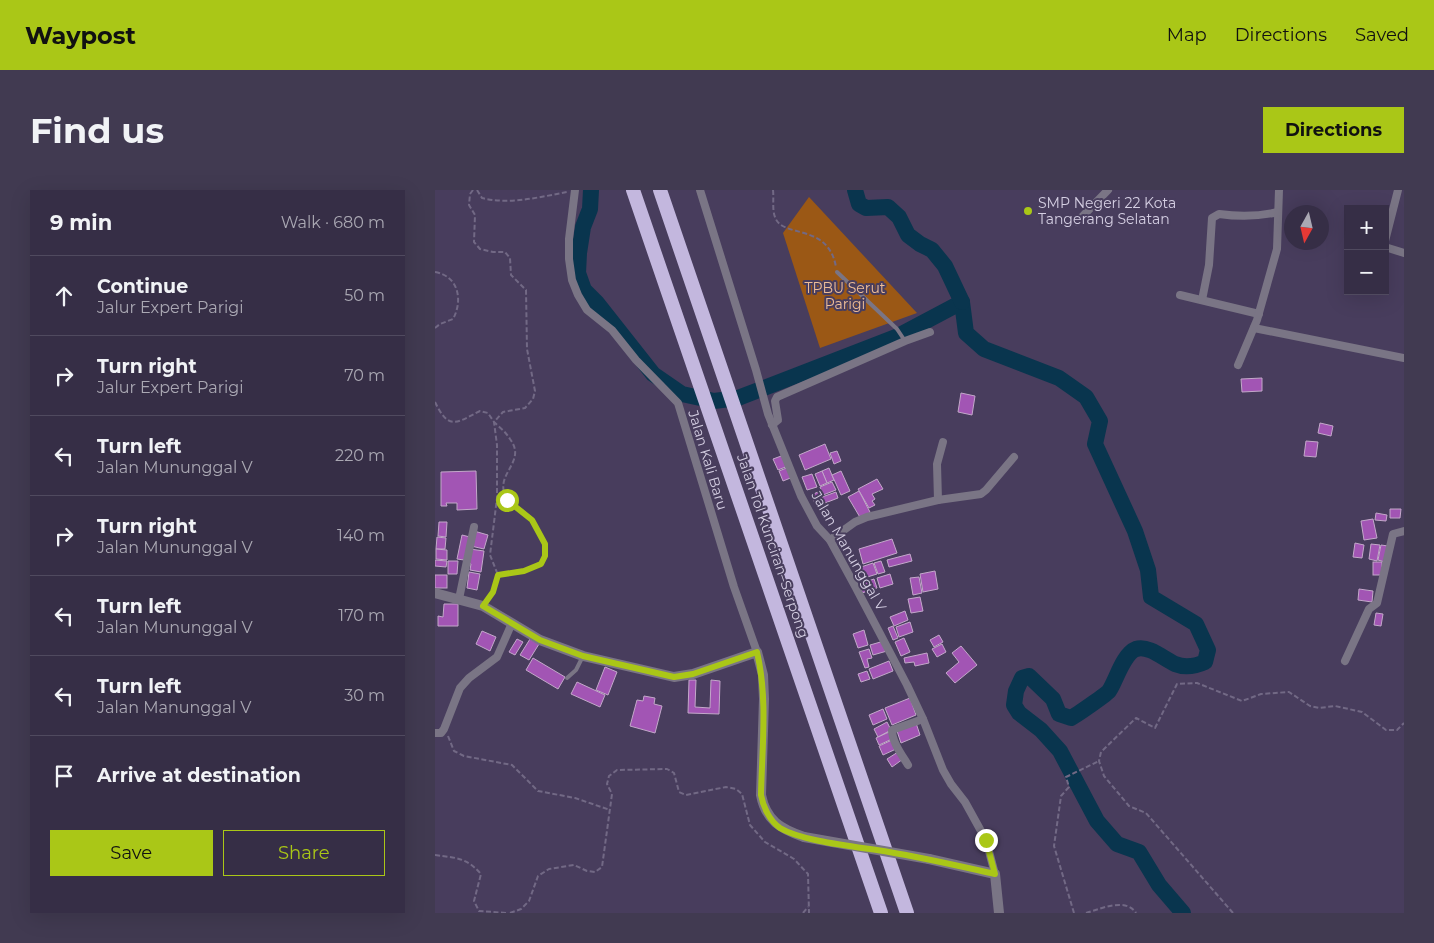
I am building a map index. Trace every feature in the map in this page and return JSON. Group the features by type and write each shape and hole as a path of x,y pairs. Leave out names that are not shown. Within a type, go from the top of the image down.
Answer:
{"highway":[{"name":"Jalan Tol Kunciran–Serpong","path":"633,190 881,913"},
{"name":"Jalan Tol Kunciran–Serpong","path":"661,190 907,913"}],"street":[{"name":"Jalan Kali Baru","path":"575,190 569,239 569,259 572,280 577,295 587,310 612,330 636,360 678,403 733,587 757,652"},
{"name":"Jalan Manunggal V","path":"700,190 768,414 801,496 817,526 829,540 882,636 923,720 943,770 965,802 986,840 995,874 999,913"},
{"path":"1077,222 1108,190"},
{"path":"1238,365 1259,314 1277,249 1279,190"},
{"path":"1389,226 1398,190"},
{"path":"1394,207 1404,208"},
{"path":"1202,300 1209,265 1212,218 1219,214 1240,217 1278,212"},
{"path":"1389,248 1404,253"},
{"path":"1180,295 1259,314"},
{"path":"1254,328 1404,358"},
{"path":"772,425 778,420 775,401 777,397 903,339 930,332"},
{"path":"938,500 937,464 943,442"},
{"path":"829,540 855,522 867,517 938,500 981,494 1014,457"},
{"path":"459,598 474,527"},
{"path":"1345,661 1369,609 1377,603 1393,534 1404,531"},
{"path":"435,593 483,606 540,640 583,656 674,677 693,674 757,652 763,675 764,699 761,795 763,804 770,817 779,827 804,837 929,859 995,874"},
{"path":"435,735 441,733 444,729 461,688 469,678 497,657 511,623"},
{"path":"908,765 896,746 891,733 892,730 923,720"}],"lane":[{"path":"837,272 897,328 903,339"},
{"path":"567,678 576,670 583,656"}],"path":[{"path":"473,190 470,194 469,205 475,215 475,242 480,249 505,252 510,258 511,275 525,290 527,349 535,391 533,399 525,408 503,412 494,422 497,446 497,498 490,555 498,575 493,592 483,606"},
{"path":"477,190 482,198 493,200 530,198 575,190"},
{"path":"773,190 775,218 782,226 818,237 834,254 837,272"},
{"path":"435,272 451,280 459,295 458,310 453,320 440,324 435,328"},
{"path":"435,402 442,416 449,422 458,422 480,411 488,413 511,439 516,451 512,467 505,476 503,487 507,500 532,520 545,544 545,556 541,564 524,571 498,575"},
{"path":"1233,913 1147,813 1129,806 1104,776 1099,761 1101,752 1136,718 1155,728 1177,684 1197,683 1242,701 1261,694 1289,692 1310,706 1319,708 1335,706 1362,712 1386,730 1397,730 1404,723"},
{"path":"444,729 454,751 464,756 512,765 538,791 575,798 610,810"},
{"path":"1074,913 1054,846 1061,796 1069,786 1066,777 1099,761"},
{"path":"435,855 454,857 471,862 481,874 474,901 479,912 508,913 521,909 529,901 538,876 549,869 574,865 587,871 595,872 602,866 612,794 607,784 609,776 617,770 667,770 674,773 679,792 686,795 726,787 736,789 742,794 750,825 765,842 794,859 808,874 809,913"},
{"path":"1085,913 1118,904 1128,906 1136,913"},
{"path":"803,913 809,907"}],"green space":[{"name":"TPBU Serut Parigi","path":"809,197 917,313 820,348 783,233"}],"building":[{"path":"1262,378 1262,391 1242,392 1241,379"},
{"path":"961,393 975,396 972,415 958,412"},
{"path":"1320,423 1333,426 1331,436 1318,433"},
{"path":"1306,441 1318,442 1316,457 1304,456"},
{"path":"825,444 831,459 805,470 799,455"},
{"path":"837,451 841,461 834,464 830,453"},
{"path":"784,455 788,466 778,470 773,459"},
{"path":"789,467 793,477 783,481 779,471"},
{"path":"829,468 834,480 827,483 822,471"},
{"path":"476,471 477,509 457,510 457,503 446,503 447,506 441,506 441,472"},
{"path":"822,471 827,483 820,486 815,474"},
{"path":"841,471 850,491 841,495 832,475"},
{"path":"812,474 817,487 807,490 802,477"},
{"path":"877,479 883,489 872,494 875,499 872,501 875,505 869,508 858,489"},
{"path":"832,482 836,490 823,495 820,487"},
{"path":"859,491 871,514 861,519 848,497"},
{"path":"818,492 824,504 817,507 811,495"},
{"path":"836,492 838,498 825,503 822,497"},
{"path":"1390,509 1401,509 1400,518 1390,518"},
{"path":"1376,513 1387,515 1386,521 1375,520"},
{"path":"1373,519 1377,538 1364,540 1361,521"},
{"path":"439,522 447,522 446,537 438,536"},
{"path":"474,531 488,535 484,549 471,546"},
{"path":"462,535 470,537 464,560 457,559"},
{"path":"437,537 446,538 445,549 436,549"},
{"path":"892,539 897,553 863,564 859,549"},
{"path":"1355,543 1364,545 1362,558 1353,557"},
{"path":"1371,544 1380,545 1377,561 1369,559"},
{"path":"1381,545 1388,546 1385,562 1378,560"},
{"path":"436,549 447,550 447,560 436,559"},
{"path":"470,549 484,551 481,572 470,570 471,564 468,563"},
{"path":"910,554 912,561 889,567 887,560"},
{"path":"435,560 447,561 446,567 435,566"},
{"path":"448,561 458,561 457,574 448,574"},
{"path":"881,561 885,572 878,574 874,563"},
{"path":"1373,562 1382,562 1382,575 1373,575"},
{"path":"873,563 877,574 864,578 861,567"},
{"path":"935,571 938,589 923,592 920,574"},
{"path":"469,572 480,574 477,590 467,588"},
{"path":"890,574 893,584 880,588 877,578"},
{"path":"435,575 447,575 447,588 435,588"},
{"path":"919,577 922,593 913,595 910,578"},
{"path":"874,579 877,588 862,593 859,584"},
{"path":"1359,589 1373,591 1372,602 1358,600"},
{"path":"920,597 923,611 911,613 908,599"},
{"path":"444,604 458,604 458,626 438,626 438,616 443,617"},
{"path":"905,611 908,620 894,626 890,617"},
{"path":"1376,613 1383,614 1381,626 1374,625"},
{"path":"910,622 913,632 899,637 896,627"},
{"path":"893,626 898,638 893,640 888,628"},
{"path":"864,630 868,645 858,648 853,634"},
{"path":"482,631 496,637 490,651 476,644"},
{"path":"939,635 943,642 934,647 930,640"},
{"path":"904,638 910,652 901,656 895,642"},
{"path":"517,639 523,642 515,655 509,652"},
{"path":"530,639 539,644 529,660 520,655"},
{"path":"884,641 887,651 873,655 870,645"},
{"path":"942,644 946,652 937,657 932,649"},
{"path":"961,646 977,665 955,683 946,673 959,662 952,653"},
{"path":"869,649 872,658 867,659 869,667 865,668 859,652"},
{"path":"927,653 929,663 915,666 914,662 905,663 904,658"},
{"path":"533,658 565,677 558,689 526,670"},
{"path":"889,661 893,671 873,679 869,669"},
{"path":"605,667 617,672 608,695 596,690"},
{"path":"867,671 870,679 861,682 858,674"},
{"path":"689,680 696,680 695,707 710,708 711,680 720,681 719,714 688,713"},
{"path":"577,682 605,695 600,707 571,694"},
{"path":"644,696 655,698 654,704 662,706 655,733 630,726 637,700 643,701"},
{"path":"910,698 916,715 892,725 885,708"},
{"path":"883,709 887,719 873,725 869,715"},
{"path":"887,722 891,730 878,737 874,729"},
{"path":"916,723 920,735 901,743 897,731"},
{"path":"889,732 892,739 879,745 876,738"},
{"path":"892,740 896,749 883,755 879,746"},
{"path":"898,752 903,759 892,767 887,759"}],"waterway":[{"path":"591,190 590,209 583,227 579,253 578,273 584,290 597,303 653,374 682,394 714,401 738,398 896,337 962,302 966,333 984,349 1059,378 1086,397 1100,421 1095,444 1135,531 1148,570 1151,597 1196,624 1208,650 1205,662 1187,666 1175,664 1146,649 1136,649 1127,656 1109,691 1071,718 1059,714 1053,699 1029,676 1022,678 1016,691 1014,705 1019,713 1041,730 1060,751 1097,821 1117,844 1139,852 1159,885 1183,913"},
{"path":"855,190 859,204 866,208 888,207 899,217 908,235 932,250 945,266 962,302"}],"place":[{"name":"SMP Negeri 22 Kota Tangerang Selatan","path":"1028,211"}],"route":[{"path":"507,500 532,520 545,544 545,556 541,564 524,571 498,575 493,592 483,606 540,640 583,656 674,677 693,674 757,652 763,675 764,699 761,795 763,804 770,817 779,827 804,837 929,859 995,874 986,840"}]}
